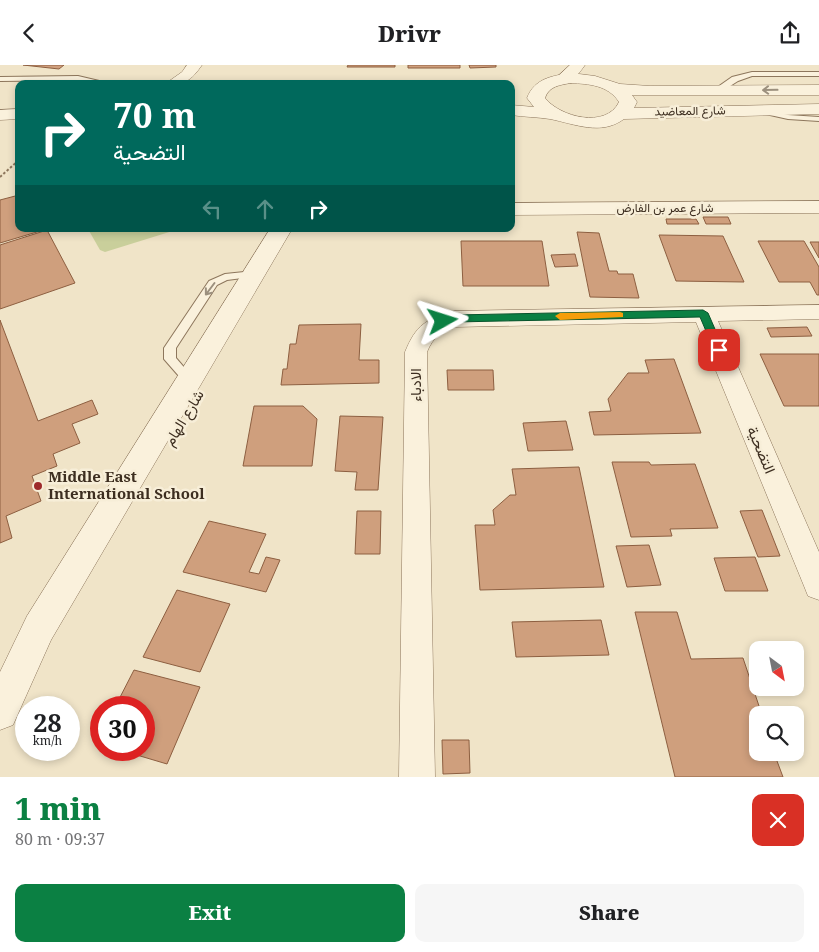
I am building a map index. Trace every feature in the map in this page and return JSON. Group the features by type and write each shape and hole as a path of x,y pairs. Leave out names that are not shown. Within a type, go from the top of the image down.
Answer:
{"street":[{"path":"562,79 570,74 578,65"},
{"path":"589,65 600,81"},
{"path":"551,114 540,106 530,91 552,81 581,78 600,81 618,89 628,101 627,108 622,114"},
{"name":"شارع المعاضيد","path":"618,89 716,91 819,90"},
{"name":"شارع المعاضيد","path":"551,114 581,122 598,122 612,119 622,114 819,109"},
{"path":"515,110 551,114"},
{"path":"0,115 15,114"},
{"name":"شارع عمر بن الفارض","path":"515,209 819,207"},
{"name":"شارع الهام","path":"1,707 39,628 279,232"},
{"name":"شارع الهام","path":"1,707 51,643 294,232"},
{"name":"الادباء","path":"417,777 416,352 422,336 437,325 454,319 819,312"},
{"name":"التضحية","path":"703,313 819,586"}],"lane":[{"name":"شارع المعاضيد","path":"716,91 735,79 752,74 819,74"},
{"path":"0,79 78,78 88,80"},
{"name":"شارع المعاضيد","path":"757,110 788,117 819,119"}],"path":[{"path":"0,177 15,164"}],"green space":[{"path":"90,232 169,232 105,252 100,250"}],"building":[{"path":"23,65 64,65 59,69"},
{"path":"348,65 395,65 395,67 347,67"},
{"path":"408,65 460,65 460,68 408,68"},
{"path":"469,65 496,65 496,67 470,68"},
{"path":"15,196 15,232 37,232 0,243 0,200"},
{"path":"703,217 728,217 731,224 706,224"},
{"path":"666,219 696,219 699,224 667,224"},
{"path":"41,232 48,232 75,283 0,309 0,245"},
{"path":"577,232 599,233 609,271 617,271 618,274 633,274 639,298 590,297"},
{"path":"659,235 723,236 744,282 676,281"},
{"path":"461,241 542,241 549,286 463,286"},
{"path":"758,241 804,241 819,267 819,295 817,295 810,282 779,282"},
{"path":"810,242 819,242 819,258"},
{"path":"575,254 578,266 555,267 551,255"},
{"path":"0,320 38,421 92,400 98,414 72,424 80,443 53,454 57,466 32,476 41,501 6,516 12,538 0,543"},
{"path":"361,324 359,360 379,360 379,383 281,385 283,369 287,369 290,344 296,344 299,325"},
{"path":"807,327 812,336 771,337 767,328"},
{"path":"760,354 819,354 819,406 784,406"},
{"path":"674,359 701,433 594,435 589,412 611,411 608,399 628,373 649,373 645,360"},
{"path":"447,370 493,370 494,390 448,390"},
{"path":"254,406 303,406 317,419 312,466 243,466"},
{"path":"340,416 383,417 378,490 355,490 357,472 335,471"},
{"path":"566,421 573,450 528,451 523,423"},
{"path":"612,462 649,462 651,465 695,464 718,528 670,529 672,536 631,537"},
{"path":"579,467 604,587 480,590 475,525 495,525 493,510 510,495 516,495 512,469"},
{"path":"762,510 780,556 758,557 740,511"},
{"path":"357,511 381,511 380,554 355,554"},
{"path":"209,521 266,534 249,572 259,574 266,557 280,560 266,592 183,572"},
{"path":"649,545 661,585 627,587 616,546"},
{"path":"755,557 768,591 725,591 714,558"},
{"path":"177,590 230,604 200,672 143,657"},
{"path":"635,612 677,612 691,659 743,658 749,676 749,696 756,696 759,706 749,706 749,761 777,761 783,777 675,777"},
{"path":"601,620 609,655 516,657 512,622"},
{"path":"134,670 200,687 167,764 155,760 155,696 121,696"},
{"path":"442,740 469,740 470,773 443,774"}],"slow traffic":[{"path":"560,316 620,315"}],"place":[{"name":"Middle East International School","path":"38,486"}],"route":[{"path":"443,321 454,319 703,313 719,350"}]}
